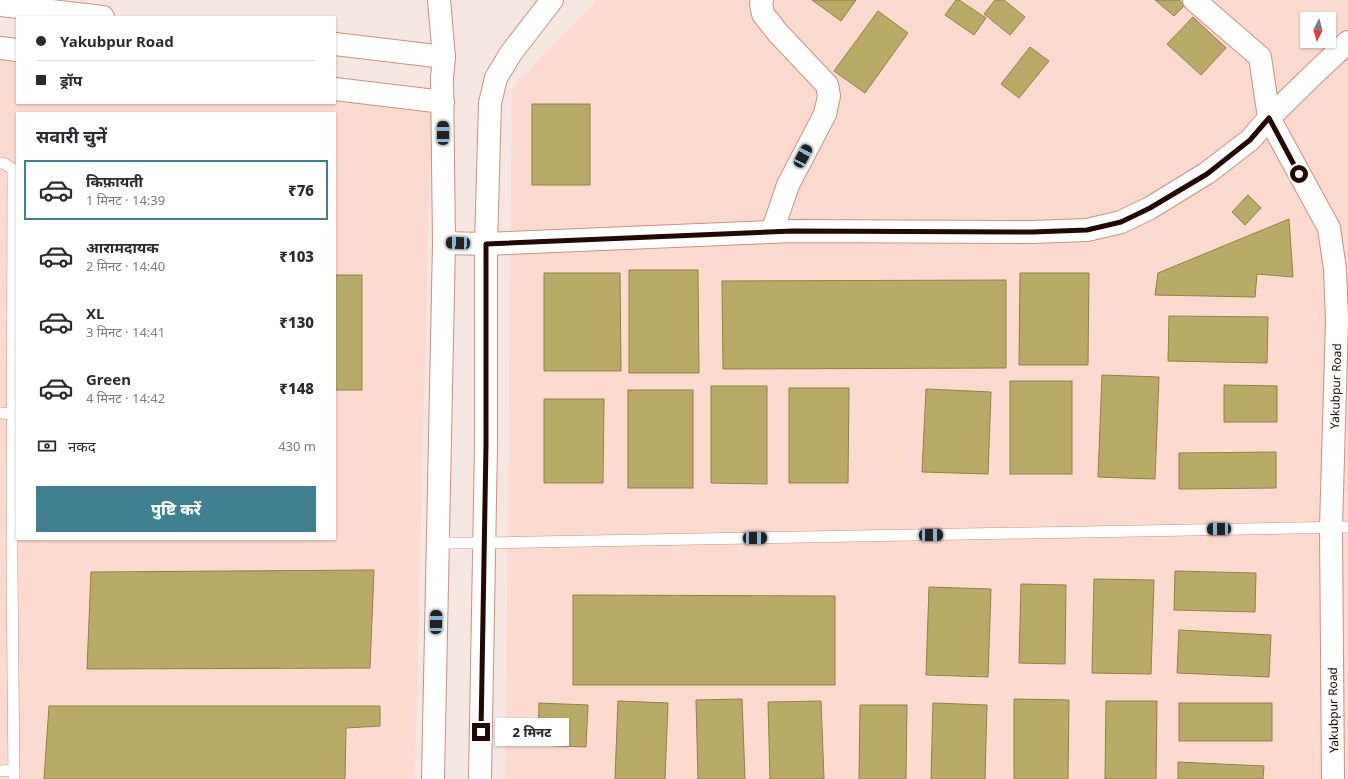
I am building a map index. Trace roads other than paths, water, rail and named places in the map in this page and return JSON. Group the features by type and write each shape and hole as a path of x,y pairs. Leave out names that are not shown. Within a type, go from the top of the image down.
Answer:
{"street":[{"path":"433,779 444,243 442,78 444,57 439,0"},
{"path":"480,779 483,543 486,445 486,244 490,103 496,78 511,53 552,0"},
{"path":"762,0 761,4 763,14 778,33 827,85 829,96 825,114 788,184 772,232"},
{"path":"1194,0 1260,57 1269,118"},
{"path":"0,5 94,16"},
{"path":"444,243 486,244 772,232 1087,230 1121,222 1150,208 1207,174 1250,140 1269,118 1348,42"},
{"path":"336,44 444,57"},
{"path":"0,48 16,50"},
{"path":"336,89 443,102"},
{"name":"Yakubpur Road","path":"1269,118 1329,228 1335,269 1340,527 1333,779"}],"lane":[{"path":"0,163 4,163 13,169 12,569 14,775 0,771"},
{"path":"0,414 13,414"},
{"path":"437,543 1340,527"}]}
